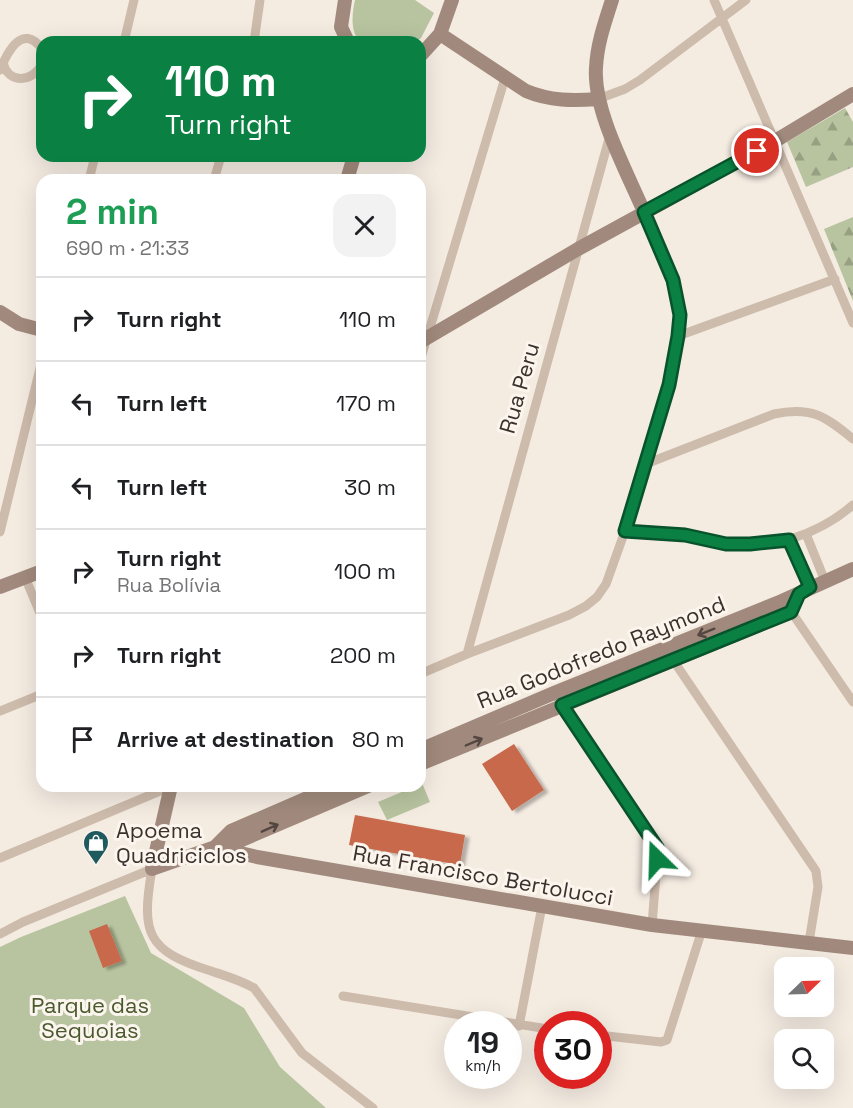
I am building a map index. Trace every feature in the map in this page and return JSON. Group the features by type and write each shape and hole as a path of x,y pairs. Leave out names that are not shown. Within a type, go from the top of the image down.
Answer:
{"street":[{"path":"125,36 134,0"},
{"path":"255,36 260,0"},
{"path":"345,0 341,27 345,36"},
{"path":"426,49 440,34 452,0"},
{"path":"426,671 569,615 597,597 612,571 669,385 680,315 673,280 598,99 596,69 600,38 612,0"},
{"path":"714,0 853,323"},
{"path":"440,34 526,91 542,97 573,101 598,99 625,89 640,80 746,0"},
{"path":"36,42 23,39 12,46 1,67 9,75 19,80 28,79 36,74"},
{"path":"426,331 505,78"},
{"path":"426,339 578,249 775,141 853,94"},
{"name":"Rua Peru","path":"466,654 611,133"},
{"path":"678,336 835,279"},
{"path":"0,312 19,324 36,328"},
{"path":"0,532 36,385"},
{"path":"644,465 774,414 791,411 806,411 820,415 853,439"},
{"path":"625,531 685,535 726,544 789,540 823,527 853,505"},
{"path":"807,534 825,580"},
{"path":"789,540 804,590"},
{"name":"Rua Godofredo Raymond","path":"426,762 562,705 669,655 787,606 804,590 853,569"},
{"path":"0,587 36,573"},
{"path":"25,577 36,604"},
{"path":"787,606 853,702"},
{"path":"669,655 816,872 818,887 809,942"},
{"name":"Rua Godofredo Raymond","path":"426,747 554,693 669,655"},
{"path":"554,693 658,849 652,925"},
{"path":"0,711 36,696"},
{"path":"0,858 158,792"},
{"path":"171,792 152,869 146,915 158,946 183,961 244,982 254,988 302,1053 373,1108"},
{"path":"215,847 231,831 321,792"},
{"path":"0,934 23,922 152,869 215,847 237,843 354,792"},
{"name":"Rua Francisco Bertolucci","path":"215,847 257,857 652,925 853,948"},
{"path":"522,1011 542,906"},
{"path":"612,1037 661,1042 667,1040 702,930"},
{"path":"343,996 444,1013"}],"green space":[{"path":"355,0 415,0 434,13 422,36 356,36 353,28"},
{"path":"845,108 853,122 853,167 806,187 787,142"},
{"path":"853,217 853,301 824,229"},
{"path":"402,792 426,792 430,802 387,820 378,802"},
{"name":"Parque das Sequoias","path":"125,896 151,953 244,1008 280,1067 326,1108 0,1108 0,947"}],"building":[{"path":"514,744 544,790 512,811 482,764"},
{"path":"355,815 465,835 460,865 349,845"},
{"name":"Parque das Sequoias","path":"107,924 122,961 103,968 89,931"}],"place":[{"name":"Apoema Quadriciclos","path":"96,866"}],"route":[{"path":"657,859 658,849 562,705 791,612 799,594 810,587 789,540 726,544 685,535 625,531 669,385 680,315 673,280 644,212 757,151"}]}
